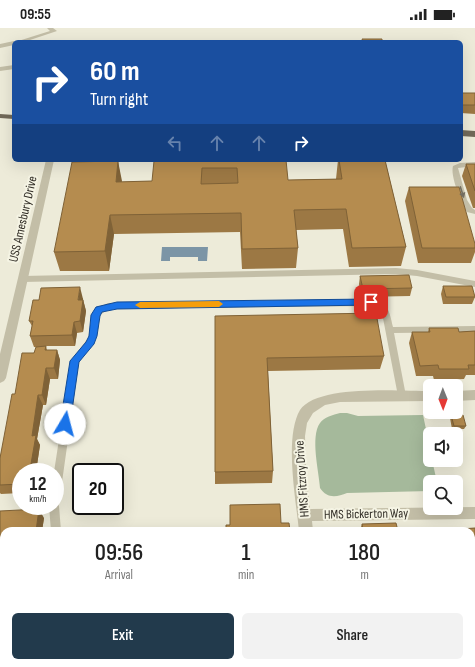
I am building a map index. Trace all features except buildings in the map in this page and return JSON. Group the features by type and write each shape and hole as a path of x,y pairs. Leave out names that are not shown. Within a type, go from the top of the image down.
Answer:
{"main road":[{"path":"0,116 12,117"},
{"path":"463,133 475,134"}],"street":[{"name":"USS Amesbury Drive","path":"0,378 50,162"},
{"path":"463,396 475,395"},
{"name":"HMS Fitzroy Drive","path":"306,527 298,447 301,423 305,413 314,404 328,399 423,396"},
{"name":"HMS Bickerton Way","path":"305,515 475,512"}],"lane":[{"path":"25,40 54,31 50,28"},
{"path":"0,46 12,43"},
{"path":"0,69 12,67"},
{"path":"475,164 460,165 456,167 455,171 464,200 469,210 475,212"},
{"path":"22,279 396,271 418,273 475,284"},
{"path":"60,463 75,361 91,340 96,315 99,310 117,305 371,302 379,304 383,307 389,330 402,396"},
{"path":"389,330 475,329"},
{"path":"55,515 56,527"}],"green space":[{"path":"340,413 358,416 423,415 426,427 423,427 423,467 434,467 435,475 423,475 423,491 347,493 332,496 326,494 320,488 315,445 317,429 320,423 329,416"}],"water":[{"path":"162,247 208,247 207,261 198,261 198,257 170,257 170,261 161,261"}],"slow traffic":[{"path":"140,305 219,304"}],"route":[{"path":"65,424 75,361 79,354 89,344 93,336 96,315 99,310 108,306 371,302"}]}
